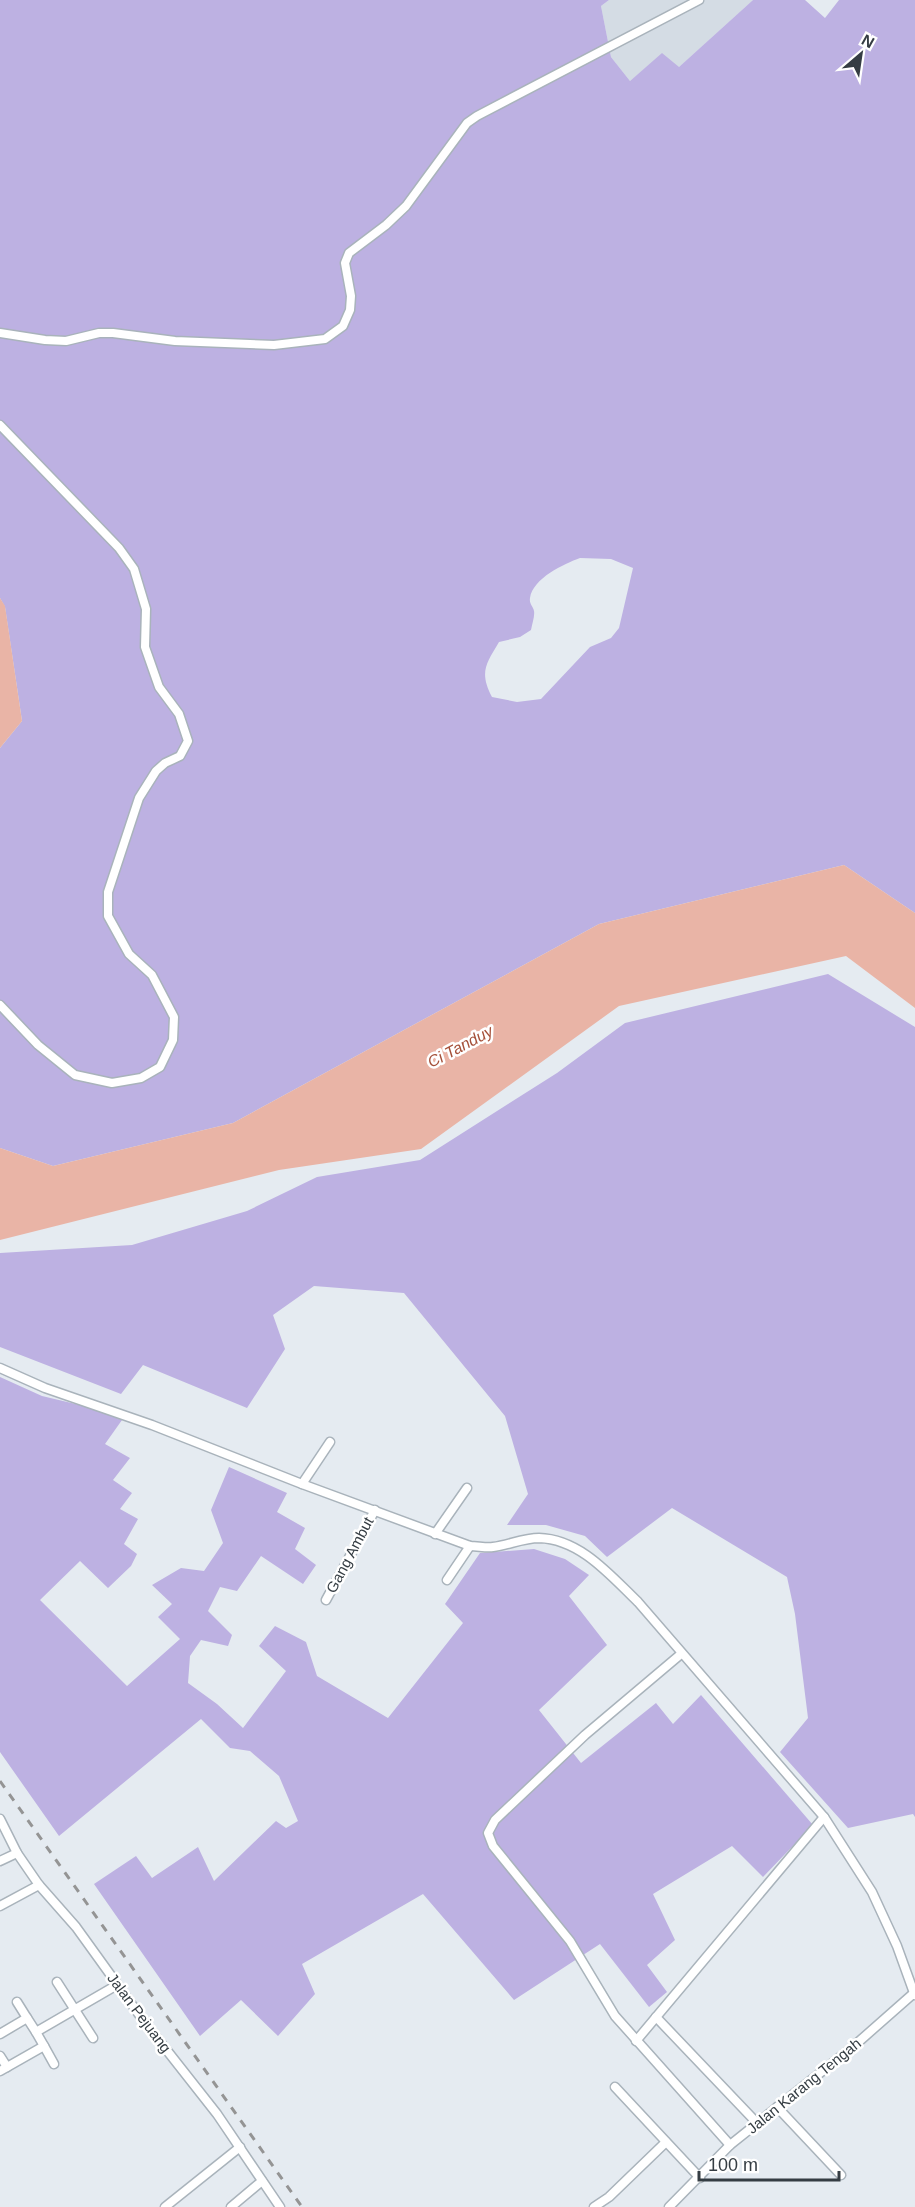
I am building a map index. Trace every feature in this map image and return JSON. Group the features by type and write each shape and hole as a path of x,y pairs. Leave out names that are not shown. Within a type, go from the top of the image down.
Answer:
{"street":[{"path":"0,333 34,339 66,341 99,333 113,333 175,341 274,345 325,339 343,326 350,310 351,296 345,263 349,253 386,225 406,206 467,123 699,0"},
{"path":"0,425 119,548 134,569 146,609 145,647 159,687 179,714 188,741 180,756 165,763 156,771 139,798 108,892 108,916 129,954 152,975 174,1017 173,1040 160,1067 141,1078 112,1083 75,1075 38,1045 0,1005"},
{"path":"0,1368 45,1388 152,1425 470,1546 493,1547 537,1538 558,1541 580,1550 609,1573 638,1602 824,1817 872,1892 897,1946 914,1994"},
{"path":"302,1484 330,1442"},
{"path":"435,1534 467,1488"},
{"name":"Gang Ambut","path":"326,1600 375,1510"},
{"path":"447,1580 470,1546"},
{"path":"681,1654 585,1735 495,1820 488,1833 493,1846 570,1941 615,2016 730,2145"},
{"path":"636,2042 824,1817"},
{"name":"Jalan Pejuang","path":"0,1819 17,1853 39,1885 76,1927 240,2147 280,2207"},
{"path":"0,1861 17,1853"},
{"path":"0,1905 39,1885"},
{"path":"57,1982 93,2038"},
{"path":"36,2032 117,1985"},
{"name":"Jalan Karang Tengah","path":"669,2207 730,2145 855,2045 914,1994"},
{"path":"17,2002 54,2064"},
{"path":"656,2017 757,2123"},
{"path":"0,2034 27,2018"},
{"path":"0,2056 3,2069 44,2046"},
{"path":"615,2088 700,2178"},
{"path":"777,2106 841,2175"},
{"path":"594,2207 609,2197 666,2142"},
{"path":"165,2207 240,2147"},
{"path":"231,2207 262,2181"}],"shaded area":[{"path":"0,0 609,0 601,6 611,57 630,81 662,53 679,67 753,0 805,0 825,18 839,0 915,0 915,913 844,865 599,924 233,1123 53,1166 0,1148 0,748 22,721 5,607 0,598","holes":["580,558 611,559 633,568 619,628 611,638 590,647 541,699 517,702 492,697 485,674 488,662 499,642 520,637 531,630 534,609 530,598 537,584 550,573"]},
{"path":"609,0 753,0 678,68 662,54 630,81 611,57 601,6"},
{"path":"828,974 915,1027 915,1817 913,1814 848,1828 780,1752 808,1718 795,1614 787,1577 672,1508 607,1557 585,1536 546,1525 507,1525 528,1494 505,1416 404,1293 314,1286 273,1315 285,1349 247,1408 143,1365 121,1394 0,1347 0,1253 132,1245 247,1211 317,1177 420,1160 557,1073 625,1023"},
{"path":"0,1377 42,1396 84,1406 122,1420 105,1444 130,1458 113,1480 132,1493 120,1509 138,1519 124,1544 137,1554 131,1566 108,1588 80,1561 40,1600 127,1686 180,1639 158,1617 172,1604 152,1585 181,1568 204,1571 223,1543 211,1510 229,1467 287,1493 277,1512 305,1528 295,1549 316,1565 303,1584 261,1556 237,1591 220,1587 208,1611 232,1635 228,1646 201,1640 190,1656 188,1683 217,1704 243,1728 286,1671 259,1646 275,1626 306,1642 317,1676 388,1718 463,1623 445,1604 480,1553 534,1549 565,1559 589,1575 569,1596 607,1645 539,1710 581,1763 656,1703 673,1724 701,1695 813,1825 763,1877 732,1846 653,1894 675,1940 647,1965 667,1992 649,2007 600,1944 514,2000 423,1894 302,1964 315,1994 278,2036 241,2000 200,2036 94,1884 136,1856 152,1878 198,1847 214,1881 276,1821 286,1828 298,1821 279,1776 250,1751 230,1748 201,1719 59,1836 0,1752"}],"water":[{"path":"0,598 5,606 22,721 0,748"},
{"name":"Ci Tanduy","path":"844,865 915,913 915,1008 846,956 619,1006 421,1149 279,1170 0,1240 0,1148 53,1166 233,1123 599,924"}],"railway":[{"path":"0,1781 302,2207"}]}
